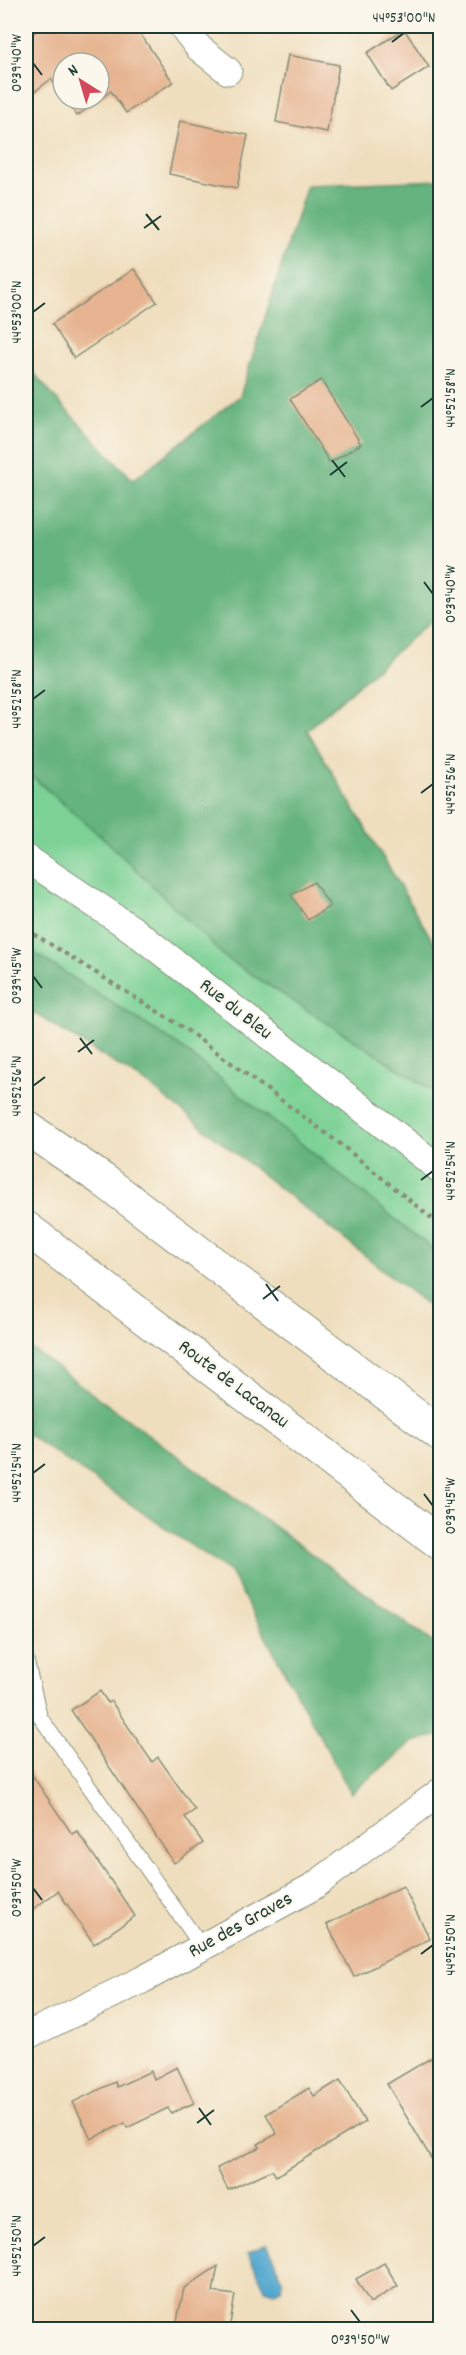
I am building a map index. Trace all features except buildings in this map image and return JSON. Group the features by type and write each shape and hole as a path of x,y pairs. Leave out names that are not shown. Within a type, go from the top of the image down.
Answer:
{"main road":[{"path":"26,1126 103,1180 441,1434"},
{"name":"Route de Lacanau","path":"26,1228 441,1543"}],"street":[{"path":"182,26 199,48 228,71"},
{"name":"Rue du Bleu","path":"26,858 132,929 441,1169"},
{"name":"Rue des Graves","path":"26,2036 142,1980 314,1886 441,1792"}],"lane":[{"path":"26,1658 40,1717 202,1947"}],"path":[{"path":"26,929 184,1028 339,1143 441,1225"}],"green space":[{"path":"440,180 440,613 307,730 440,953 440,1095 226,958 110,844 29,774 26,730 26,363 54,397 133,480 240,396 307,185"},
{"path":"26,730 29,774 110,844 226,958 440,1095 440,1255 178,1045 26,948"},
{"path":"26,948 178,1045 440,1255 440,1315 149,1085 26,1008"},
{"path":"26,1345 440,1648 440,1735 413,1742 351,1793 230,1572 26,1433"}],"water":[{"path":"267,2244 283,2281 281,2289 274,2292 265,2289 248,2253"}]}
